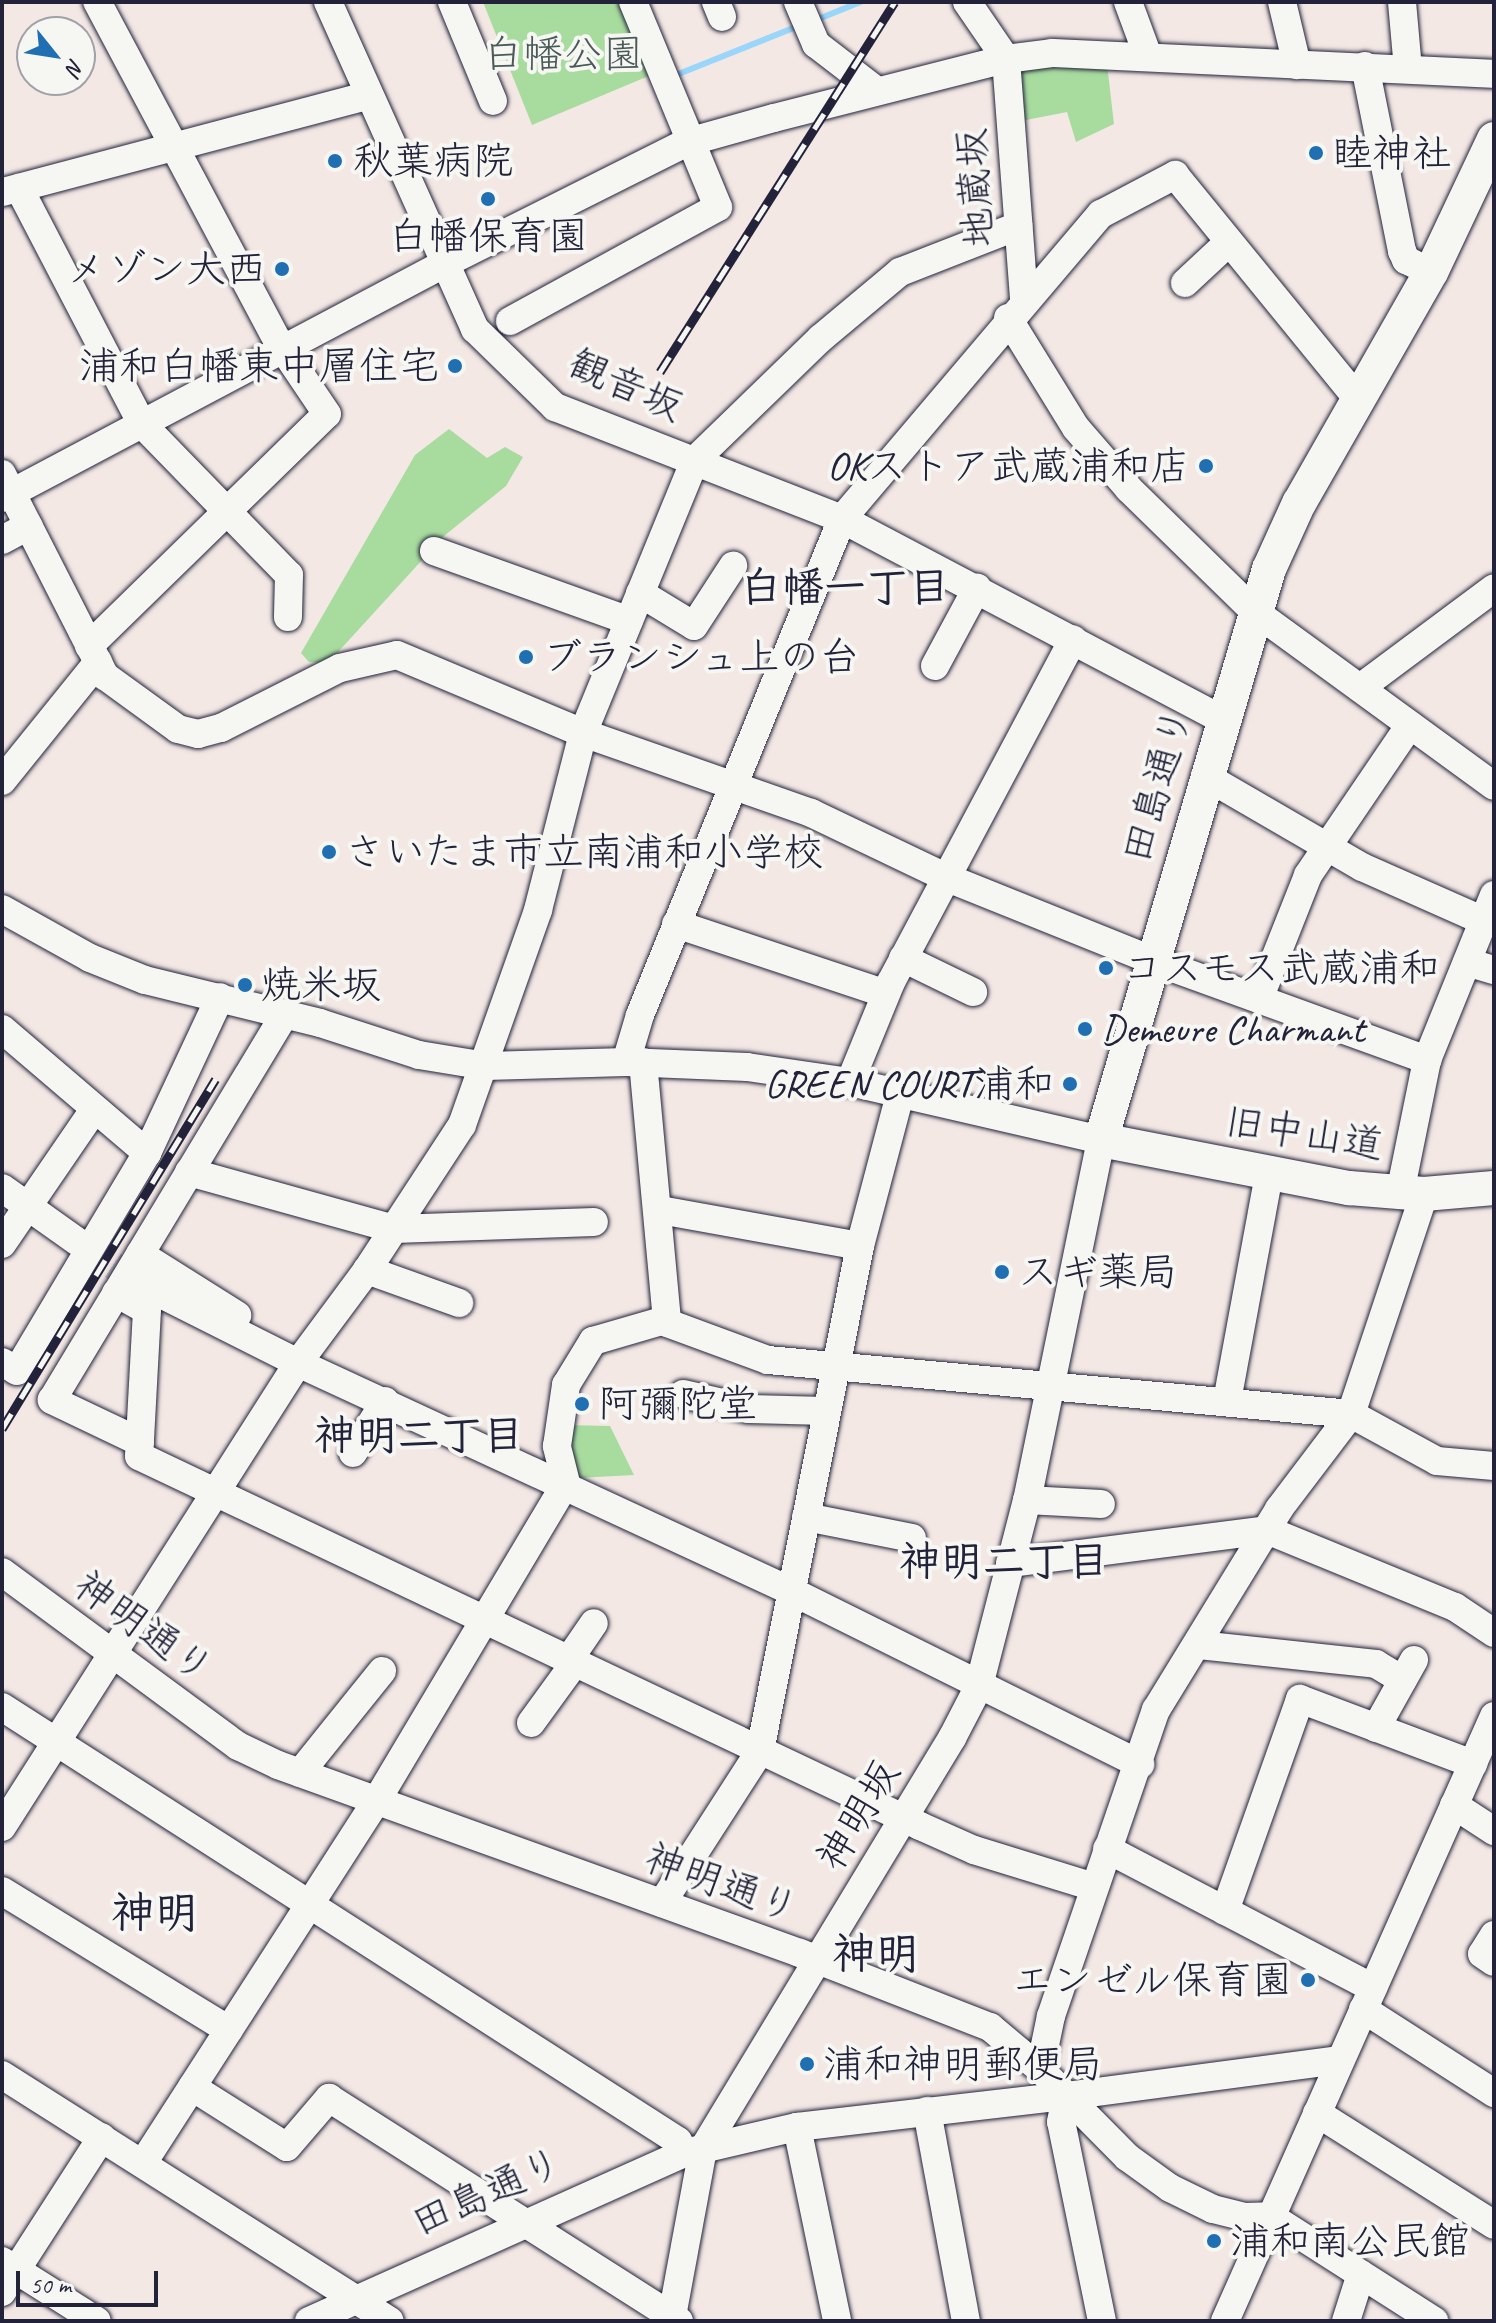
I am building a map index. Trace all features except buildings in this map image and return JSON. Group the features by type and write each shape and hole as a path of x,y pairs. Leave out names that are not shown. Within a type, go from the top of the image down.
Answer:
{"main road":[{"name":"田島通り","path":"1101,1140 1254,611 1299,503 1431,272 1494,139"},
{"name":"旧中山道","path":"1101,1140 1269,1174 1412,1193 1490,1193"}],"street":[{"path":"2,781 94,654 226,513 327,414 282,350 97,2"},
{"name":"観音坂","path":"328,2 442,265 475,329 555,407 842,519 1222,719"},
{"path":"452,2 493,101"},
{"path":"510,321 718,207 688,142 633,2"},
{"path":"798,2 816,44 877,91"},
{"path":"967,2 1006,65"},
{"path":"1128,2 1148,56"},
{"path":"1282,2 1297,65"},
{"path":"1402,2 1408,69"},
{"path":"1427,1060 1151,960 945,877 811,813 583,733 397,655 340,668 221,728 198,734 162,719 105,676 28,526 5,489 142,424 442,265 688,142 877,91 1052,53 1494,74"},
{"name":"地蔵坂","path":"1006,65 1018,226 1016,309"},
{"path":"1365,66 1402,251 1406,260 1431,272"},
{"path":"288,617 289,575 142,424 10,190 367,96"},
{"path":"667,1323 660,1210 634,1062 676,924 842,519 1016,309 1101,214 1175,175 1357,398"},
{"path":"2,1827 298,1363 367,1270 462,1125 486,1066 538,910 583,733 695,460 821,338 900,272 1018,226"},
{"path":"1185,283 1229,242"},
{"path":"1016,309 1076,428 1129,489 1254,611 1494,786"},
{"path":"2,540 28,526"},
{"path":"434,551 629,621"},
{"path":"640,593 694,626 733,566"},
{"path":"935,666 977,588"},
{"path":"1360,688 1494,588"},
{"path":"850,1082 903,958 1073,639"},
{"path":"1259,999 1308,875 1410,725"},
{"path":"1040,2069 1051,2016 1156,1710 1199,1645 1267,1530 1351,1414 1412,1193 1427,1060 1489,908 1326,846 1205,776"},
{"path":"2,909 119,971 285,1013 419,1055 486,1066 634,1062 747,1067 850,1082 1101,1140"},
{"path":"676,924 886,994"},
{"path":"903,958 973,992"},
{"path":"1467,962 1494,970"},
{"path":"2,1362 17,1371 147,1153 220,997"},
{"path":"140,1442 52,1400 128,1288 140,1254 285,1013"},
{"path":"2,1029 93,1111 147,1153"},
{"path":"662,1903 760,1751 860,1246 900,1095"},
{"path":"2,1244 93,1111"},
{"name":"田島通り","path":"1027,1500 1048,1385 1101,1140"},
{"path":"189,1172 394,1229 594,1222"},
{"path":"1227,1401 1269,1174"},
{"path":"2,1188 78,1242"},
{"path":"660,1210 860,1246"},
{"path":"140,1254 236,1314 241,1319 239,1334"},
{"path":"367,1270 459,1303"},
{"path":"128,1288 239,1334 566,1483 1140,1764"},
{"path":"128,1288 147,1310 139,1456 213,1494 573,1660 903,1818 974,1850 1094,1887"},
{"path":"143,2163 377,1800 488,1621 566,1483 557,1446 566,1385 593,1341 667,1323 768,1360 1351,1414 1437,1461 1494,1466"},
{"path":"683,1394 749,1409 827,1411"},
{"path":"353,1453 385,1401"},
{"path":"1027,1500 1101,1504"},
{"name":"神明坂","path":"694,2151 818,1959 979,1686 1027,1500"},
{"path":"806,1517 912,1538"},
{"path":"1010,1563 1267,1530 1455,1607 1494,1633"},
{"name":"神明通り","path":"2,1572 238,1746 300,1773 818,1959 990,2027 1040,2069 1127,2157 1170,2188 1213,2209 1245,2217 1270,2216 1434,2321"},
{"path":"531,1723 594,1623"},
{"path":"1199,1645 1408,1670 1376,1728"},
{"path":"300,1773 382,1671"},
{"path":"1225,1911 1300,1699 1473,1764"},
{"path":"2,1707 694,2151 674,2320 329,2098 287,2147 192,2087"},
{"path":"1225,2321 1494,1716"},
{"path":"1454,1805 1494,1831"},
{"path":"1107,1849 1225,1911 1368,1998 1494,2093"},
{"path":"2,1891 229,2030"},
{"path":"1494,1935 1482,1954 1494,1962"},
{"name":"田島通り","path":"309,2321 350,2308 524,2223 694,2151 797,2127 1340,2060"},
{"path":"2,2075 143,2163 350,2308 390,2321"},
{"path":"1066,2096 1061,2122 1102,2321"},
{"path":"927,2111 966,2321"},
{"path":"1317,2113 1494,2225"},
{"path":"797,2127 837,2321"},
{"path":"97,2321 6,2274 102,2137"},
{"path":"1346,2321 1361,2274"}],"green space":[{"name":"白幡公園","path":"483,2 622,2 651,75 532,125"},
{"path":"1107,64 1114,124 1076,142 1067,112 1021,121 1017,68"},
{"path":"449,429 487,458 505,447 523,457 506,486 444,536 328,663 309,662 301,653 415,455"},
{"path":"566,1425 610,1426 634,1475 578,1478"}],"waterway":[{"path":"816,20 860,2"},
{"path":"671,77 801,25"}],"tunnel":[{"path":"78,1242 139,1283"}],"railway":[{"path":"660,372 895,2"},
{"path":"2,1429 216,1079"}],"place":[{"name":"睦神社","path":"1316,153"},
{"name":"秋葉病院","path":"335,161"},
{"name":"白幡保育園","path":"488,199"},
{"name":"メゾン大西","path":"282,269"},
{"name":"浦和白幡東中層住宅","path":"455,366"},
{"name":"OKストア武蔵浦和店","path":"1206,466"},
{"name":"ブランシュ上の台","path":"526,657"},
{"name":"さいたま市立南浦和小学校","path":"329,852"},
{"name":"コスモス武蔵浦和","path":"1106,968"},
{"name":"焼米坂","path":"245,985"},
{"name":"Demeure Charmant","path":"1085,1029"},
{"name":"GREEN COURT浦和","path":"1070,1084"},
{"name":"スギ薬局","path":"1002,1272"},
{"name":"阿彌陀堂","path":"582,1404"},
{"name":"エンゼル保育園","path":"1308,1980"},
{"name":"浦和神明郵便局","path":"807,2064"},
{"name":"浦和南公民館","path":"1214,2241"}],"district":[{"name":"白幡一丁目","path":"845,588"},
{"name":"神明二丁目","path":"419,1436"},
{"name":"神明二丁目","path":"1004,1562"},
{"name":"神明","path":"155,1913"},
{"name":"神明","path":"876,1954"}]}
